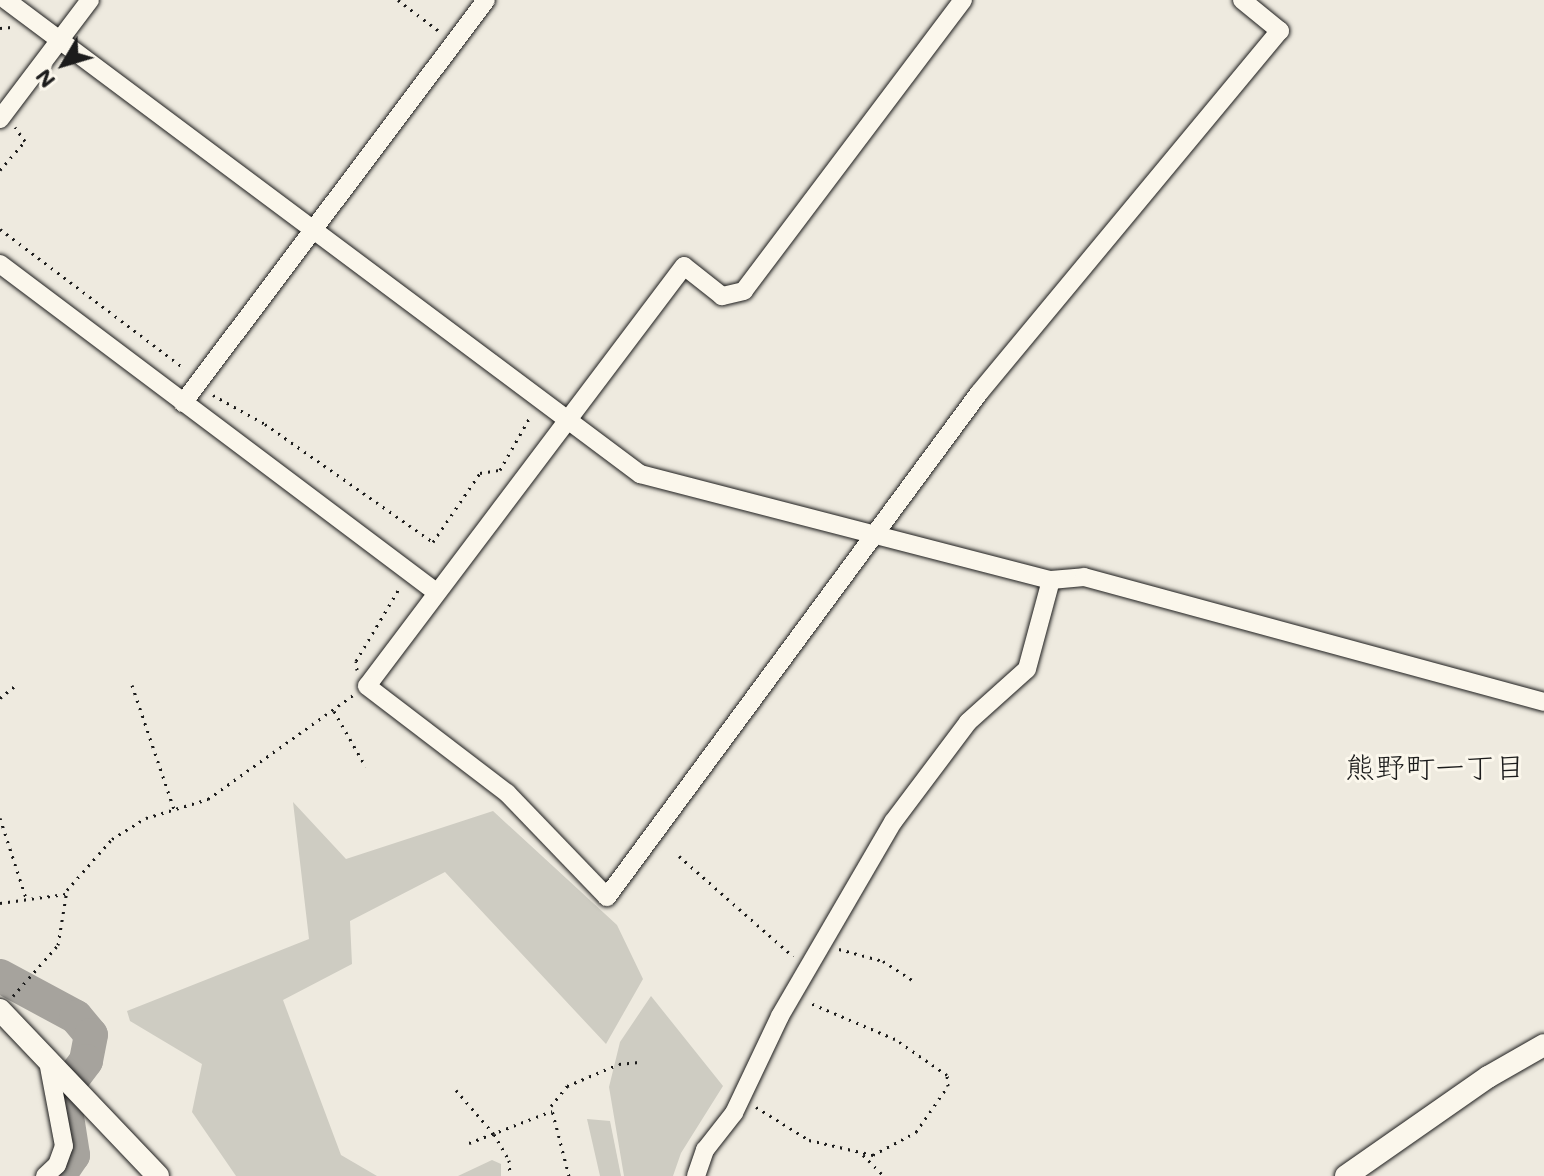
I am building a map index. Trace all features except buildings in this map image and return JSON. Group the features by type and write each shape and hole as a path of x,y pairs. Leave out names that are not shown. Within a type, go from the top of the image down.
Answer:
{"street":[{"path":"6,0 640,474 1051,580 1084,577 1544,702"},
{"path":"1,117 90,0"},
{"path":"183,403 486,0"},
{"path":"963,0 744,291 722,296 684,266 367,686 507,793 607,897 878,535 979,393 1280,31 1242,0"},
{"path":"0,264 436,592"},
{"path":"696,1176 705,1150 734,1113 808,968 925,776 968,722 1027,669 1051,580"},
{"path":"0,1010 158,1176"},
{"path":"1346,1176 1544,1045"},
{"path":"45,1176 57,1165 64,1146 49,1061"}],"path":[{"path":"398,0 455,43"},
{"path":"0,170 25,141 1,117"},
{"path":"0,229 198,383 265,424 433,542 480,473 500,470 540,400"},
{"path":"0,1010 58,945 65,894 112,839 146,818 208,799 367,686 356,661 409,572"},
{"path":"0,698 16,685"},
{"path":"132,685 174,809"},
{"path":"334,709 366,767"},
{"path":"0,818 26,898"},
{"path":"679,856 808,968"},
{"path":"0,903 65,894"},
{"path":"823,942 883,961 915,982"},
{"path":"734,1113 753,1106 809,1140 873,1155 916,1132 950,1080 895,1039 792,996"},
{"path":"469,1143 552,1111 567,1086 619,1064 639,1062"},
{"path":"456,1090 494,1134 509,1160 510,1176"},
{"path":"552,1111 569,1176"},
{"path":"863,1155 884,1176"}],"shaded area":[{"path":"293,802 346,859 493,811 617,925 643,979 606,1044 445,872 350,921 352,964 283,1000 341,1155 377,1176 236,1176 192,1112 202,1064 130,1021 127,1011 309,939"},
{"path":"651,996 723,1086 681,1153 673,1176 624,1176 609,1087 620,1042"},
{"path":"587,1119 610,1121 621,1176 600,1176"},
{"path":"492,1160 501,1164 501,1176 458,1176"}],"waterway":[{"path":"0,976 76,1017 91,1035 86,1061 63,1091 73,1155 59,1176"}],"district":[{"name":"熊野町一丁目","path":"1435,766"}]}
